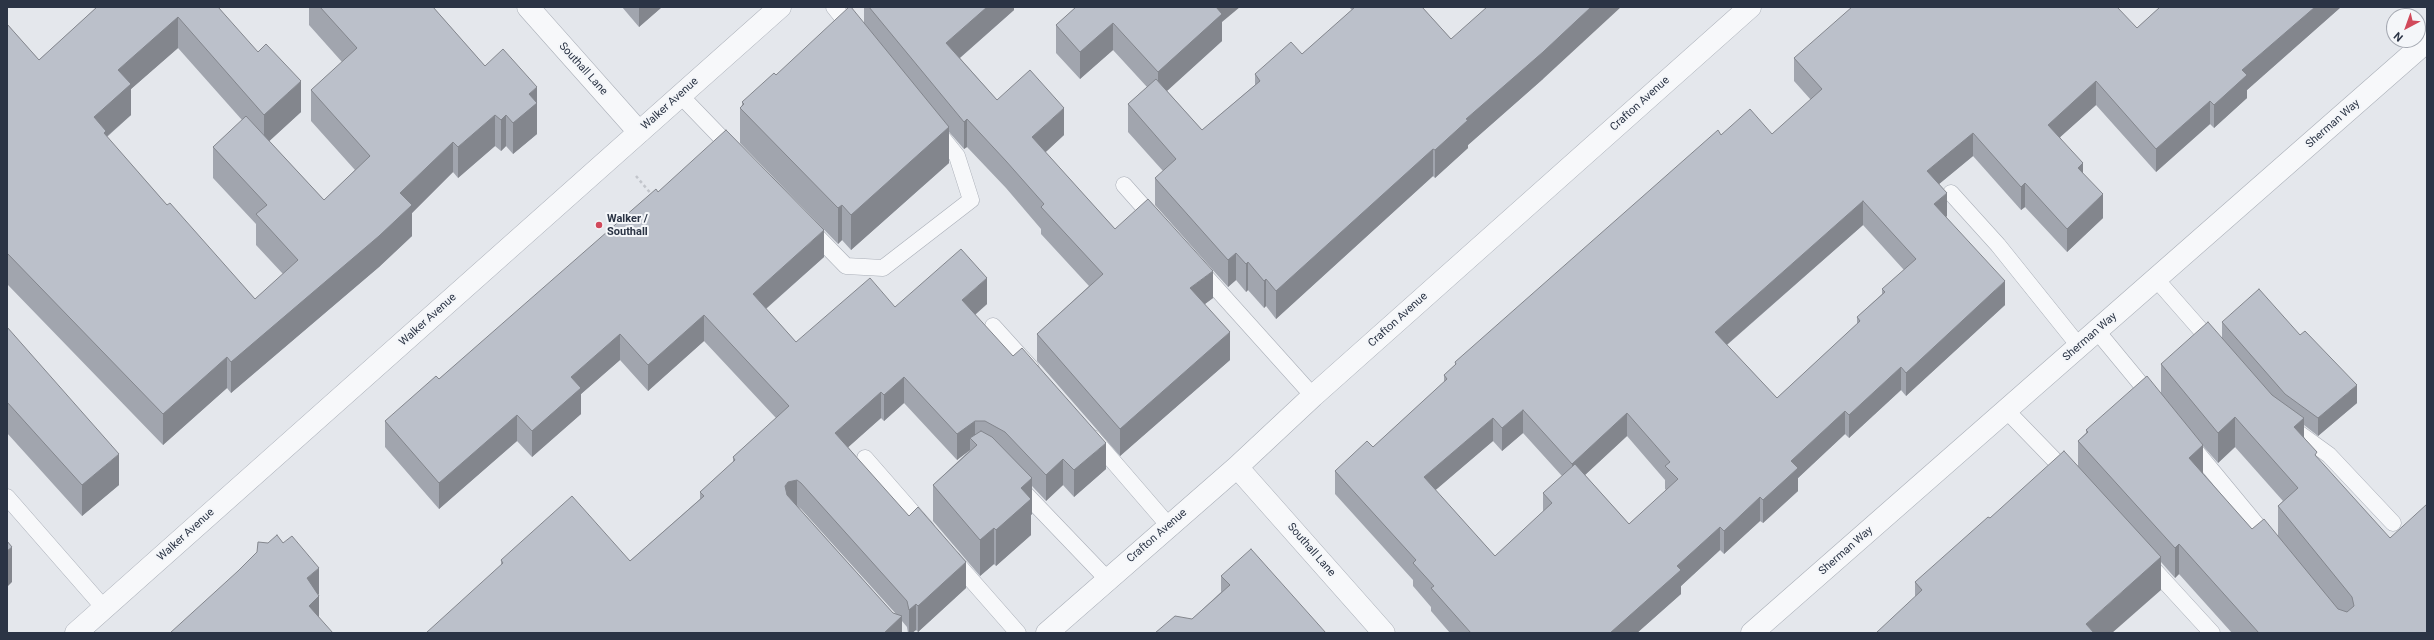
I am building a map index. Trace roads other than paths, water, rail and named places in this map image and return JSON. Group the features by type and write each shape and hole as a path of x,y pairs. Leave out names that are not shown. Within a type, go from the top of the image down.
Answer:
{"street":[{"name":"Southall Lane","path":"528,7 639,132"},
{"name":"Walker Avenue","path":"76,633 780,7"},
{"name":"Crafton Avenue","path":"1047,633 1237,467 1313,396 1750,7"},
{"name":"Sherman Way","path":"1752,633 2427,41"},
{"name":"Southall Lane","path":"1237,467 1384,633"}],"lane":[{"path":"834,7 863,43"},
{"path":"680,96 746,164"},
{"path":"796,215 846,266 882,268 971,200 958,156 928,120"},
{"path":"1124,185 1166,232"},
{"path":"1951,193 1998,245 2079,346"},
{"path":"1187,255 1313,396"},
{"path":"2156,279 2223,355"},
{"path":"993,326 1041,380"},
{"path":"2098,331 2163,411"},
{"path":"2006,410 2079,486"},
{"path":"2274,413 2329,455 2393,523"},
{"path":"1084,427 1169,526"},
{"path":"2178,430 2279,553"},
{"path":"865,458 1018,633"},
{"path":"1004,471 1108,580"},
{"path":"7,497 104,608"},
{"path":"2137,551 2212,633"}],"place":[{"name":"Walker / Southall","path":"599,225"}]}
